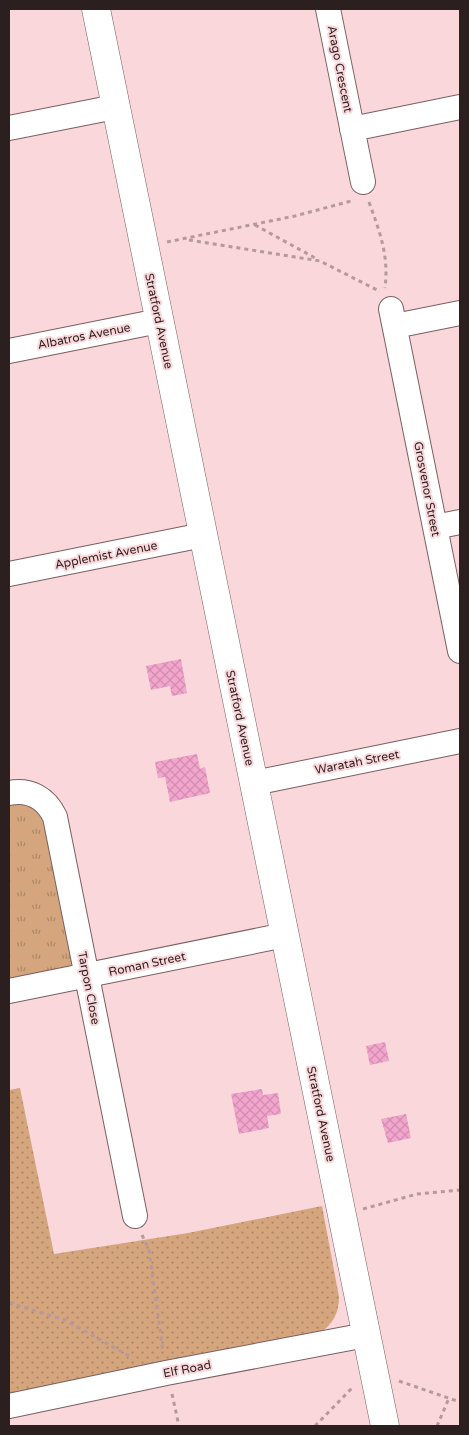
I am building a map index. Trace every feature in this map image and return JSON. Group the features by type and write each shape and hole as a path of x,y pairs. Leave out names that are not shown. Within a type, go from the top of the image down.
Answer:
{"street":[{"name":"Stratford Avenue","path":"96,9 385,1426"},
{"name":"Arago Crescent","path":"328,9 365,189"},
{"name":"Arago Crescent","path":"352,129 460,106"},
{"path":"9,128 115,107"},
{"name":"Grosvenor Street","path":"460,313 393,318 460,651"},
{"name":"Albatros Avenue","path":"9,351 159,321"},
{"path":"435,527 460,522"},
{"name":"Applemist Avenue","path":"9,574 203,535"},
{"name":"Waratah Street","path":"254,783 460,741"},
{"name":"Tarpon Close","path":"9,794 25,792 33,794 47,804 55,817 134,1216"},
{"name":"Roman Street","path":"9,992 285,935"},
{"name":"Elf Road","path":"9,1406 140,1378 366,1335"}],"path":[{"path":"144,246 295,216 365,189 385,248 387,272 384,294 254,225"},
{"path":"186,239 320,261"},
{"path":"342,1214 417,1194 460,1190"},
{"path":"134,1216 149,1250 166,1373 179,1426"},
{"path":"9,1303 65,1320 123,1353 131,1358 140,1378"},
{"path":"390,1378 460,1402"},
{"path":"315,1426 356,1384"},
{"path":"437,1426 449,1398"}],"green space":[{"path":"16,799 43,812 75,959 68,970 9,983 9,801"},
{"path":"20,1088 54,1254 188,1233 322,1206 339,1297 338,1308 332,1322 320,1333 9,1397 9,1090"}],"building":[{"path":"181,659 187,693 172,696 170,686 151,690 146,666"},
{"path":"197,754 200,769 205,767 210,793 170,802 165,777 158,778 155,762"},
{"path":"385,1042 389,1061 370,1065 366,1046"},
{"path":"262,1089 263,1095 278,1093 281,1114 267,1116 269,1128 239,1134 231,1094"},
{"path":"406,1114 411,1138 388,1143 381,1119"}]}
